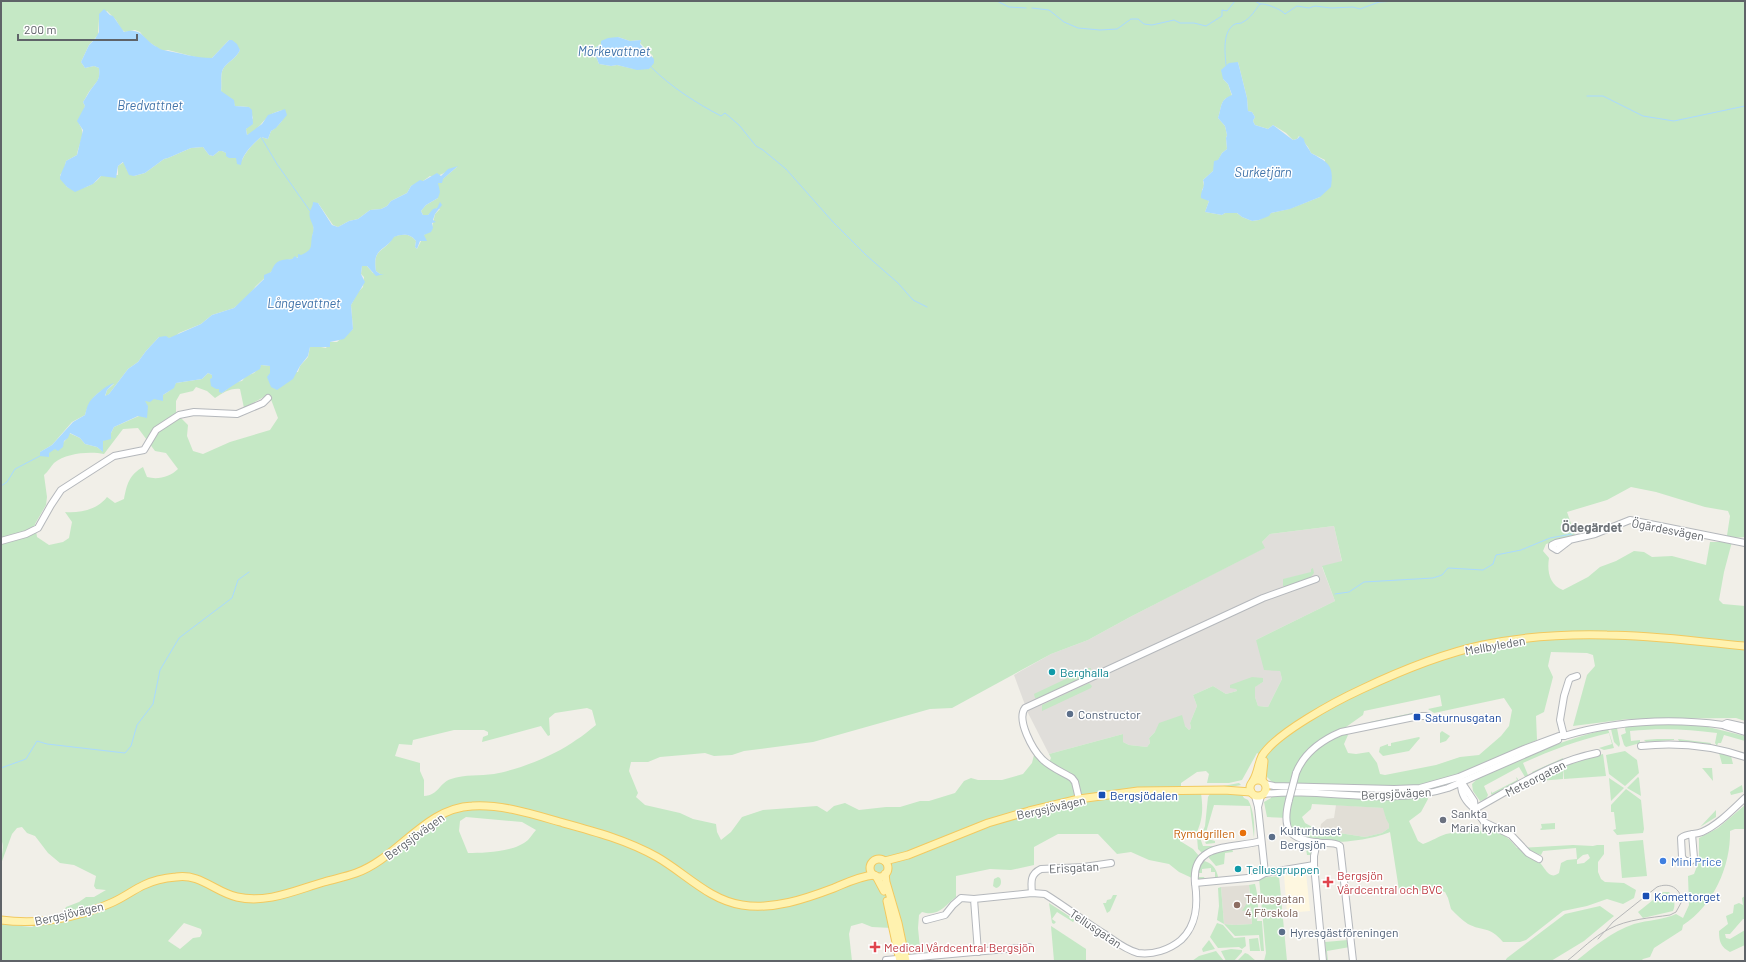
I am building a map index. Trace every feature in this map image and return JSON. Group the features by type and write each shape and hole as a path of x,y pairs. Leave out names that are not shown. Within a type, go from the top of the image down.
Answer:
{"main road":[{"name":"Mellbyleden","path":"1253,782 1260,760 1266,750 1290,730 1358,691 1428,662 1483,645 1532,639 1606,634 1745,646"},
{"name":"Mellbyleden","path":"1264,782 1263,765 1270,748"},
{"name":"Bergsjövägen","path":"1224,790 1253,782 1264,782"},
{"path":"1253,782 1250,788 1258,795 1267,789 1264,782"},
{"name":"Bergsjövägen","path":"845,883 870,866 873,861 877,859 885,861 908,854 988,823 1079,799 1133,792 1224,790 1258,795"},
{"name":"Bergsjövägen","path":"1,920 29,923 47,921 84,913 112,903 149,882 180,876 198,878 224,893 238,897 257,899 276,896 362,871 386,856 441,815 455,809 472,806 498,808 536,815 625,842 660,859 712,895 739,905 765,907 784,904 812,896 861,877 875,875 881,876 908,854"},
{"path":"885,861 888,865 886,882 898,923 903,960"},
{"path":"870,866 871,870 882,884 903,960"}],"street":[{"path":"1,541 26,534 38,528 61,490 116,454 134,453 144,450 156,430 172,418 185,413 194,412 237,414 263,403 268,398"},
{"name":"Ögärdesvägen","path":"1570,540 1595,534 1630,520 1745,543"},
{"path":"1079,799 1075,782 1072,778 1046,763 1034,749 1021,720 1022,713 1025,708 1263,598 1316,579"},
{"path":"1564,736 1560,720 1563,702 1569,680 1577,676"},
{"path":"1353,961 1341,848 1338,844 1317,842 1297,837 1290,832 1285,816 1296,773 1301,763 1311,752 1323,742 1335,735 1358,728 1427,716"},
{"name":"Bergsjövägen","path":"1258,795 1394,796 1431,792 1448,788 1460,780 1531,746 1559,736 1564,736 1591,728 1629,723 1674,721 1723,725 1745,732"},
{"name":"Bergsjövägen","path":"1723,725 1727,723 1745,727"},
{"name":"Bergsjövägen","path":"1264,782 1274,786 1403,789 1430,786 1471,778 1564,736"},
{"path":"1641,746 1679,743 1693,744 1724,750 1745,757"},
{"name":"Meteorgatan","path":"1475,809 1546,769 1572,759 1597,752"},
{"path":"1465,791 1471,778"},
{"path":"1460,780 1465,791 1468,804 1475,809 1484,822 1511,835 1528,854 1539,858"},
{"path":"1448,788 1465,791"},
{"path":"1258,795 1265,873"},
{"path":"1692,834 1701,833 1713,827 1745,798"},
{"name":"Tellusgatan","path":"926,920 945,914 961,898 974,899 1040,893 1047,896 1120,945 1138,953 1162,951 1175,944 1189,930 1196,914 1195,872 1199,862 1208,852 1218,847 1261,841"},
{"path":"1317,842 1314,865 1323,961"},
{"name":"Erisgatan","path":"1032,893 1032,877 1041,869 1084,867 1111,863"},
{"path":"1195,883 1258,876 1265,873 1314,865"},
{"path":"974,899 978,952"},
{"path":"886,960 940,958 978,952 1029,948"}],"shaded area":[{"path":"1334,526 1342,562 1322,567 1335,601 1256,640 1280,671 1282,679 1268,707 1258,706 1255,697 1254,687 1263,682 1236,689 1237,691 1226,694 1213,686 1193,695 1197,706 1190,723 1191,728 1189,730 1185,726 1155,732 1149,738 1150,743 1147,747 1129,745 1123,742 1123,734 1049,754 1028,713 1014,675 1051,654 1088,640 1264,548 1262,542 1270,534"},
{"path":"1336,805 1384,808 1386,819 1390,824 1389,828 1382,833 1365,837 1339,833 1325,834 1320,830 1321,824 1327,819 1334,818"},
{"path":"1306,873 1310,911 1287,913 1284,875"},
{"name":"Tellusgatan 4 Förskola","path":"1249,885 1252,924 1224,924 1221,887"}],"green space":[{"path":"1,1 1745,1 1745,537 1733,538 1724,572 1719,600 1723,604 1745,606 1745,721 1736,718 1628,719 1573,726 1587,675 1595,666 1593,655 1587,653 1551,652 1548,666 1553,677 1544,712 1536,716 1537,740 1457,775 1423,784 1424,788 1456,782 1425,791 1428,799 1421,812 1409,821 1418,841 1423,844 1446,834 1456,832 1493,831 1508,838 1517,848 1604,845 1604,854 1598,862 1598,872 1601,879 1605,882 1624,883 1636,890 1634,898 1623,904 1607,899 1587,906 1563,911 1526,940 1520,942 1503,942 1494,933 1468,924 1461,919 1451,909 1445,892 1429,890 1411,892 1399,890 1390,832 1365,839 1332,842 1303,836 1294,829 1289,818 1267,817 1264,802 1271,798 1272,782 1266,776 1265,769 1260,777 1257,777 1263,757 1257,753 1242,780 1229,783 1207,783 1209,774 1206,771 1197,772 1181,783 1181,787 1223,786 1239,783 1241,785 1201,793 1202,813 1197,832 1181,835 1180,841 1193,849 1199,856 1194,864 1192,878 1179,872 1169,864 1149,860 1131,852 1117,854 1098,834 1058,834 1034,847 1034,865 1011,870 990,869 956,876 956,897 937,912 922,912 919,915 918,928 920,948 916,951 911,952 908,949 901,930 894,952 893,953 895,948 892,928 872,927 862,923 851,926 849,934 852,961 1,961 1,924 32,927 36,925 70,920 74,918 65,909 66,907 79,902 86,897 94,897 106,890 96,889 94,886 96,876 74,865 60,863 48,853 35,836 27,833 22,827 17,828 12,834 1,864 3,848 1,839","holes":["107,11 125,32 135,30 140,32 146,40 162,51 168,50 203,59 212,58 229,40 240,50 223,69 221,92 233,100 235,106 249,107 253,118 246,129 247,135 253,132 268,117 278,111 285,110 283,119 279,125 271,131 268,139 261,137 250,148 242,160 222,151 219,151 213,156 209,155 203,147 191,148 164,159 145,173 134,176 127,170 124,162 118,166 118,175 101,176 94,183 86,187 76,189 67,187 60,175 64,171 66,161 77,155 82,136 79,124 85,106 83,102 99,77 99,68 94,66 85,68 81,62 89,45 98,35 99,19","618,37 630,41 641,40 640,43 653,56 649,69 634,69 617,65 611,66 599,64 595,54 596,47","1238,62 1247,98 1248,111 1252,112 1255,117 1253,121 1255,125 1268,129 1273,125 1286,133 1293,140 1297,139 1299,136 1311,153 1325,160 1320,197 1289,209 1271,213 1259,220 1252,221 1237,213 1225,213 1222,215 1205,212 1209,201 1206,199 1202,190 1204,186 1203,180 1213,171 1222,153 1227,149 1227,135 1225,126 1218,118 1223,102 1225,99 1232,96 1228,84 1223,79","457,167 438,183 438,198 426,205 421,211 423,215 428,215 437,208 440,209 435,214 432,227 424,235 417,249 415,247 416,241 414,238 408,235 393,237 390,242 380,251 376,258 376,271 380,274 373,273 366,265 362,266 361,274 364,277 363,287 358,292 351,305 353,329 337,342 330,342 326,348 316,346 310,347 308,357 300,366 298,372 270,373 270,366 261,365 254,373 246,376 242,381 236,382 222,393 212,378 212,375 208,373 202,379 176,383 167,393 145,400 139,416 114,427 111,433 103,441 102,451 97,447 85,444 80,438 69,433 65,441 58,447 49,451 40,452 52,445 72,422 85,415 89,404 99,392 114,384 107,390 105,397 109,394 128,369 138,362 159,337 175,337 179,333 201,324 212,315 234,308 271,272 287,260 309,252 313,244 313,225 318,203 333,225 338,227 349,221 358,219 370,210 381,209 387,206 391,201 407,193 411,186 430,176 433,177","196,387 207,391 215,398 230,390 240,389 244,408 269,394 278,418 270,430 230,442 203,454 193,451 187,436 188,425 176,413 176,401 180,394 193,391","138,428 155,451 166,453 178,469 168,476 155,478 147,477 143,467 138,470 129,480 124,499 115,503 107,497 98,505 88,510 65,512 72,522 69,538 63,542 49,545 37,537 35,524 46,505 47,497 44,475 54,463 65,457 85,453 104,454 123,429","1631,487 1656,492 1705,507 1728,511 1730,516 1726,542 1710,542 1706,565 1672,556 1652,557 1644,552 1634,551 1616,561 1600,567 1588,577 1563,590 1558,588 1552,581 1548,568 1549,558 1543,551 1546,544 1575,535 1567,512 1607,500","1334,526 1342,561 1322,566 1335,601 1256,640 1264,670 1280,671 1282,679 1268,707 1258,706 1255,697 1255,687 1263,682 1263,678 1252,677 1230,685 1230,688 1236,689 1237,691 1226,694 1213,686 1193,695 1197,706 1190,723 1191,728 1189,730 1185,726 1182,715 1159,723 1155,732 1149,738 1150,743 1147,747 1129,745 1123,742 1123,734 1049,754 1051,758 1047,767 1034,755 1032,763 1023,774 1002,780 978,780 971,778 964,781 955,793 929,801 920,801 900,807 859,810 845,803 834,806 827,812 817,806 763,810 742,817 731,832 721,840 717,832 716,824 693,819 680,813 645,805 636,797 638,793 629,771 631,762 648,762 660,757 705,753 714,756 732,755 744,751 813,742 930,709 952,708 1051,654 1088,640 1265,548 1262,542 1270,534","1440,695 1442,706 1428,709 1434,713 1504,698 1512,710 1509,726 1501,736 1479,755 1460,757 1436,765 1385,775 1380,774 1377,763 1369,752 1356,754 1348,753 1344,744 1348,735 1346,727 1363,715 1364,711","587,708 592,710 596,725 568,746 536,761 504,772 489,775 462,776 451,779 429,795 424,796 424,780 420,771 420,763 395,756 399,744 412,745 413,740 454,730 484,730 488,732 488,735 483,737 482,742 541,726 548,736 550,735 549,718 555,713","1312,804 1383,808 1389,828 1382,833 1365,837 1339,833 1325,834 1305,823 1302,817 1311,809","466,817 522,822 536,830 528,840 515,847 499,851 468,853 459,831 460,821","1576,848 1577,859 1567,860 1561,863 1559,873 1556,875 1551,875 1539,862 1532,859 1535,853 1541,855 1543,851","1588,854 1590,858 1584,863 1577,864 1577,860 1583,855","184,923 201,929 202,933 200,937 193,938 180,949 168,941"]},
{"path":"1313,568 1314,573 1310,578 1285,587 1283,586 1283,579 1311,572 1311,569"},
{"path":"1091,668 1090,673 1086,677 1038,699 1035,698 1034,694"},
{"path":"1089,683 1092,686 1091,688 1042,711 1042,705"},
{"path":"1412,713 1412,715 1372,723 1370,722"},
{"path":"1659,724 1704,726 1745,736 1745,741 1724,735 1721,743 1718,743 1717,746 1715,743 1717,733 1652,729 1630,731 1631,741 1640,740 1640,743 1626,747 1624,745 1621,735 1626,733 1626,726"},
{"path":"1617,728 1620,744 1619,747 1614,742 1611,729"},
{"path":"1608,729 1614,748 1604,750 1599,748 1612,744 1609,733 1576,742 1523,763 1528,777 1525,777 1519,767 1484,786 1488,795 1486,799 1480,801 1473,791 1472,784 1477,779 1557,744"},
{"path":"1442,731 1450,736 1446,741 1440,743 1440,733"},
{"path":"1420,738 1409,751 1383,756 1379,752 1380,747 1388,744 1388,746 1391,746 1391,743"},
{"path":"1678,739 1711,743 1710,745 1679,741"},
{"path":"1644,740 1674,740 1646,742"},
{"path":"1625,751 1637,760 1639,773 1625,786 1609,774 1606,755"},
{"path":"1719,753 1731,756 1733,764 1722,764"},
{"path":"1603,754 1606,776 1564,779 1563,766"},
{"path":"1563,758 1562,761 1532,773 1532,772"},
{"path":"1563,766 1563,779 1539,781 1538,777"},
{"path":"1702,768 1712,768 1713,781 1703,769"},
{"path":"1516,777 1518,779 1517,783 1493,796 1491,794 1491,791 1492,793 1517,780"},
{"path":"1638,777 1639,778 1641,796 1627,788"},
{"path":"1609,778 1624,788 1611,801"},
{"path":"1742,785 1743,792 1731,795 1730,792"},
{"path":"1626,789 1641,800 1644,829 1643,833 1617,835 1613,830 1616,829 1614,812 1611,812 1611,805"},
{"path":"1241,793 1244,798 1248,800 1252,809 1254,838 1250,806 1214,805 1205,836 1209,836 1208,839 1215,841 1215,843 1206,844 1202,834 1205,826 1208,797 1210,794"},
{"path":"1745,805 1745,829 1735,829 1730,831 1727,858 1718,884 1703,907 1694,917 1683,925 1682,930 1654,948 1650,957 1641,961 1576,961 1604,940 1626,927 1666,918 1676,914 1683,918 1689,905 1688,876 1694,874 1699,861 1699,838 1718,828"},
{"path":"1716,810 1716,817 1700,827 1701,826"},
{"path":"1555,823 1555,829 1540,829 1542,828 1541,824"},
{"path":"1199,835 1203,846 1214,846 1202,853 1198,849 1197,837"},
{"path":"1643,840 1647,876 1622,878 1619,842"},
{"path":"1305,843 1312,846 1312,855 1307,855"},
{"path":"1232,848 1233,852 1225,853 1224,864 1216,866 1209,858 1209,854"},
{"path":"1202,861 1208,862 1213,866 1218,877 1215,877 1215,872 1211,872 1211,868 1202,869 1202,873 1199,873 1199,877 1204,877 1205,879 1198,879 1197,874"},
{"path":"1279,876 1287,961 1264,961 1266,953 1259,878"},
{"path":"998,877 1000,878 1001,883 999,887 996,888 993,886 994,879"},
{"path":"1255,884 1258,902 1257,921 1262,921 1264,951 1261,951 1259,935 1235,936 1224,924 1252,924 1251,906 1248,910 1242,911 1247,903 1245,898 1251,903 1249,885"},
{"path":"1221,887 1224,924 1217,920 1219,906 1218,888"},
{"path":"1663,892 1669,892 1672,897 1674,901 1673,911 1643,918 1638,912"},
{"path":"1113,895 1117,895 1110,911 1107,913 1103,903 1106,903 1107,900 1111,899"},
{"path":"1745,896 1745,919 1743,919 1730,934 1725,934 1726,938 1730,939 1745,930 1745,945 1730,952 1721,944 1719,931 1728,924 1726,916 1733,913 1734,905 1739,903 1743,905 1742,898"},
{"path":"1049,903 1075,920 1073,922 1057,912 1052,919 1056,922 1054,924 1052,923"},
{"path":"1600,906 1614,916 1584,941 1551,961 1505,961 1565,914"},
{"path":"1217,923 1223,925 1234,938 1245,937 1246,946 1242,949 1239,947 1218,948 1210,937"},
{"path":"1051,926 1086,949 1086,961 1054,961"},
{"path":"1258,938 1260,951 1250,951 1249,939"},
{"path":"1209,940 1215,949 1203,952 1202,949"},
{"path":"1348,940 1350,947 1327,951 1327,961 1325,942"},
{"path":"1231,949 1242,950 1242,952 1234,961 1226,961 1221,951"},
{"path":"1216,951 1224,961 1192,961 1199,956"},
{"path":"1245,953 1248,954 1256,961 1237,961"}],"water":[{"name":"Bredvattnet","path":"104,9 113,16 124,32 138,32 162,50 212,58 229,40 232,40 237,44 240,50 239,53 222,71 221,91 234,100 235,106 249,107 252,110 253,124 246,129 247,135 262,124 268,115 285,109 287,115 276,128 271,131 268,139 261,137 251,146 243,157 241,165 237,164 236,158 229,158 226,156 226,153 222,151 219,151 213,156 209,155 203,147 191,148 164,159 145,173 134,176 129,175 123,162 118,166 116,178 101,176 93,184 75,192 67,187 60,177 66,161 77,155 83,130 77,121 85,106 83,102 99,77 99,68 94,66 85,68 81,62 89,45 99,32 99,14"},
{"name":"Mörkevattnet","path":"618,37 630,41 641,40 640,44 654,59 654,63 649,69 637,70 617,65 611,66 599,64 595,54 596,47 601,45 601,41 608,38"},
{"name":"Surketjärn","path":"1238,62 1247,98 1248,111 1252,112 1255,117 1253,121 1255,125 1268,129 1273,125 1293,140 1300,136 1304,139 1311,153 1326,162 1331,169 1332,174 1331,187 1320,197 1290,209 1271,213 1269,216 1259,220 1252,221 1237,213 1225,213 1222,215 1205,212 1209,201 1201,198 1204,185 1203,180 1213,171 1214,161 1218,160 1222,153 1227,149 1227,135 1225,126 1218,118 1223,102 1232,95 1228,84 1223,79 1221,70 1229,63"},
{"name":"Långevattnet","path":"458,166 443,179 442,183 438,183 440,192 438,198 426,205 421,211 423,215 428,215 433,209 437,208 440,202 442,205 435,214 433,220 436,222 432,223 433,228 431,232 424,235 427,241 420,241 417,249 415,247 416,241 409,235 394,237 380,251 376,258 376,271 380,274 384,274 376,276 367,266 362,266 361,274 365,282 351,305 353,329 344,339 330,342 330,347 310,347 308,356 300,366 293,379 277,390 271,387 267,377 270,373 270,366 261,365 260,369 222,393 219,392 219,389 211,386 210,379 212,378 212,375 208,373 202,379 176,383 174,388 163,395 163,401 154,399 150,402 145,401 148,406 147,418 138,416 114,427 111,433 111,439 103,441 103,452 97,447 85,444 80,438 70,433 68,438 64,441 63,447 58,451 55,449 49,453 49,457 40,456 40,452 52,445 73,422 85,415 88,404 93,397 104,388 114,383 107,390 105,396 109,394 128,369 138,362 159,337 166,336 169,338 201,324 212,315 234,308 264,279 264,275 271,272 278,261 292,259 295,256 297,258 298,254 301,255 308,251 311,247 313,230 309,215 313,202 318,203 332,225 338,227 349,221 358,219 370,210 381,209 387,206 391,201 407,193 411,186 420,180 423,181 437,173 441,176 448,169"}],"waterway":[{"path":"997,1 1009,7 1026,8"},
{"path":"1032,8 1049,10 1064,22 1078,28 1100,30 1117,29 1131,19 1138,19 1144,24 1152,25 1174,20 1180,23 1194,23 1206,26 1222,16 1222,10 1227,11 1235,1"},
{"path":"1255,1 1260,4"},
{"path":"1226,65 1225,43 1228,32 1235,24 1242,23 1253,14 1260,4 1273,7 1285,14 1297,6 1309,8 1315,6 1331,8 1353,7 1360,9 1379,2 1397,1"},
{"path":"651,67 667,81 702,106 721,116 725,113 739,125 756,146 786,169 833,222 866,255 898,283 913,300 927,307"},
{"path":"1587,96 1603,96 1643,116 1674,121 1745,106"},
{"path":"261,137 277,164 310,211"},
{"path":"1,486 7,482 15,469 40,456"},
{"path":"1335,594 1349,592 1364,582 1433,578 1442,575 1448,568 1483,570 1493,564 1496,555 1521,550 1550,538 1572,534"},
{"path":"1,768 26,759 37,741 47,744 125,753 131,746 137,725 153,704 160,670 179,638 232,598 238,580 249,572"}],"tram line":[{"path":"1567,961 1587,944 1603,932 1609,929 1639,919 1670,915 1676,912 1682,901 1681,896 1674,887 1666,885 1657,887 1613,922 1607,928 1606,930 1604,933 1598,939"}],"place":[{"name":"Berghalla","path":"1052,672"},
{"name":"Constructor","path":"1070,714"},
{"name":"Saturnusgatan","path":"1417,717"},
{"name":"Bergsjödalen","path":"1102,795"},
{"name":"Sankta Maria kyrkan","path":"1443,820"},
{"name":"Rymdgrillen","path":"1243,833"},
{"name":"Kulturhuset Bergsjön","path":"1272,837"},
{"name":"Mini Price","path":"1663,861"},
{"name":"Tellusgruppen","path":"1238,869"},
{"name":"Bergsjön Vårdcentral och BVC","path":"1328,882"},
{"name":"Komettorget","path":"1646,896"},
{"name":"Tellusgatan 4 Förskola","path":"1237,905"},
{"name":"Hyresgästföreningen","path":"1282,932"},
{"name":"Medical Vårdcentral Bergsjön","path":"875,947"}],"district":[{"name":"Ödegärdet","path":"1592,527"}]}
